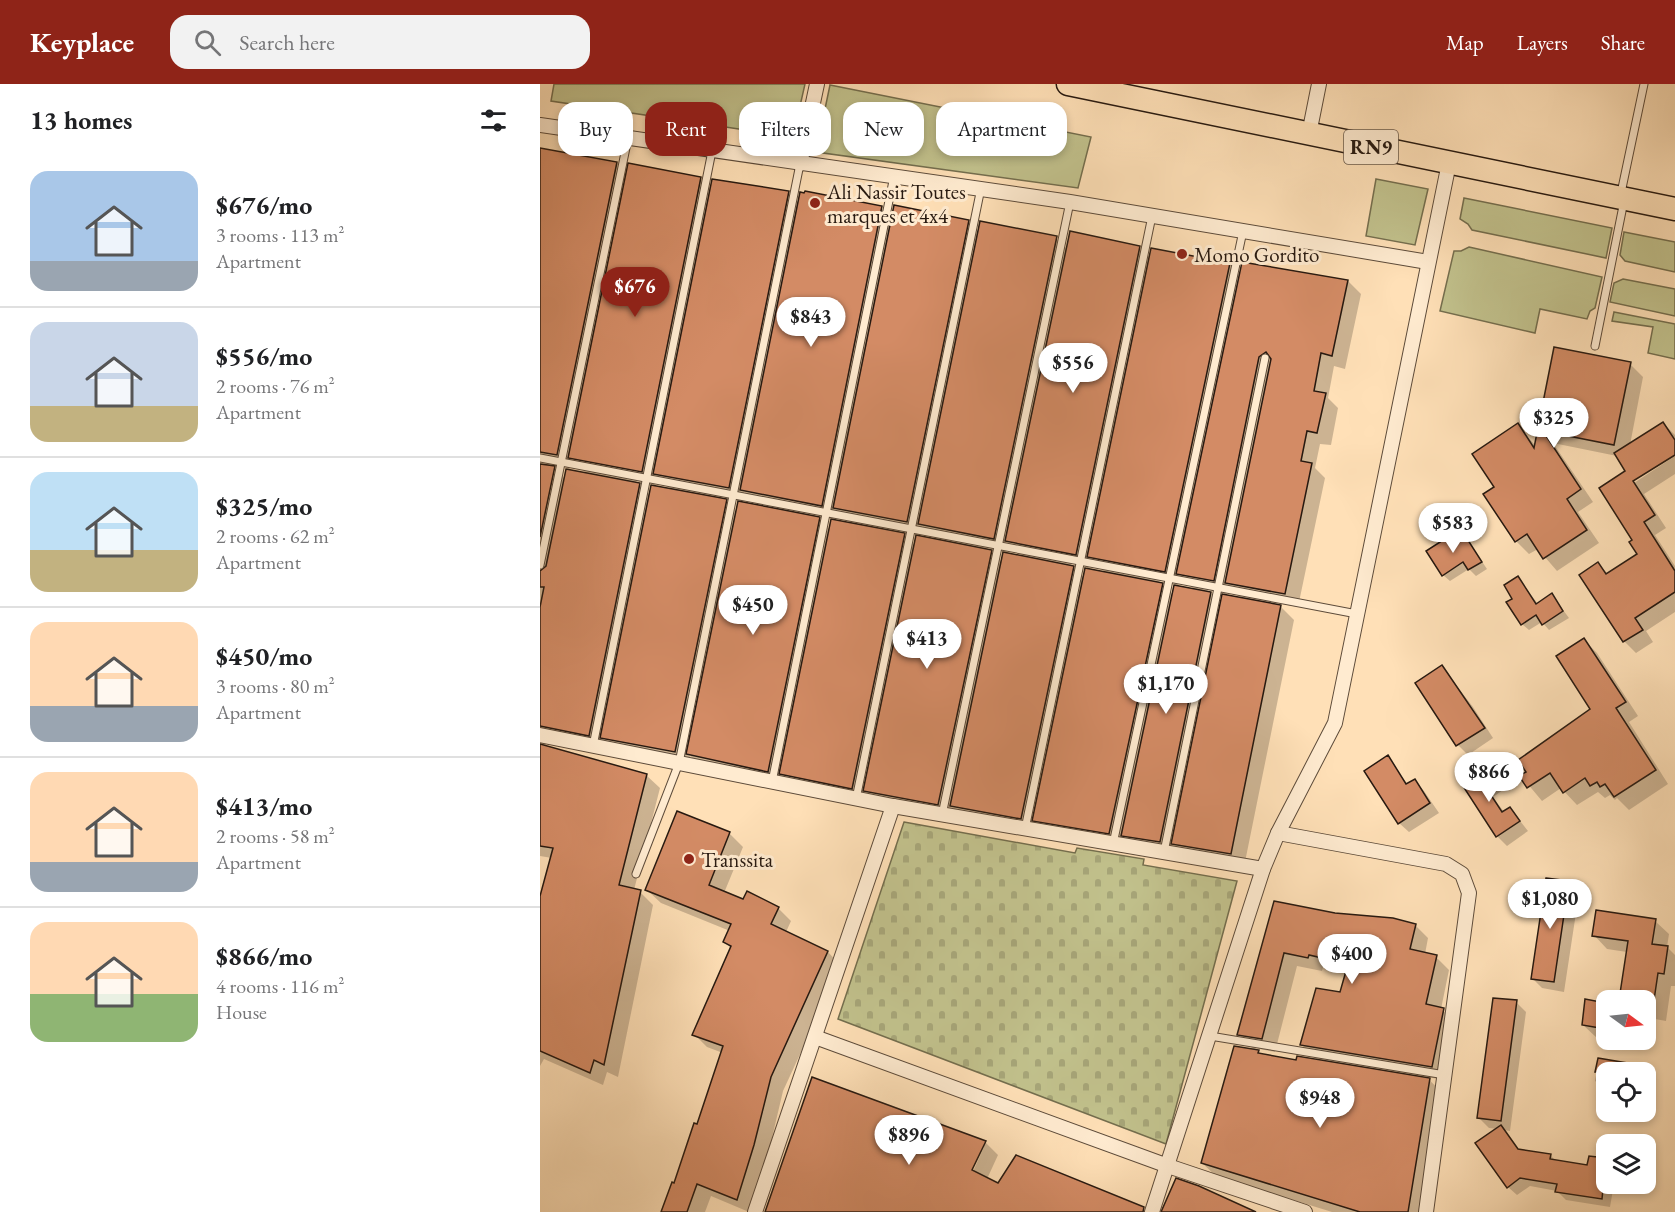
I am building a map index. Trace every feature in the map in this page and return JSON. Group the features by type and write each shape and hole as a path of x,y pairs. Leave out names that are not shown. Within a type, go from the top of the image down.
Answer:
{"main road":[{"name":"RN9","path":"1068,84 1675,209"}],"street":[{"path":"801,164 817,84"},
{"path":"1309,134 1319,84"},
{"path":"540,125 558,128"},
{"path":"727,153 981,188 1428,262"},
{"path":"1152,1212 1263,869 1278,833 1335,723 1449,163"},
{"path":"540,735 893,806 1263,869"},
{"path":"755,1212 893,806"},
{"path":"1278,833 1446,864 1462,874 1469,893 1426,1212"},
{"path":"815,1037 1168,1166 1305,1212"}],"lane":[{"path":"1595,346 1644,84"},
{"path":"540,565 624,156"},
{"path":"593,746 711,156"},
{"path":"636,874 679,763 801,164"},
{"path":"772,782 894,176"},
{"path":"856,799 981,188"},
{"path":"942,815 1070,202"},
{"path":"1024,829 1152,216"},
{"path":"1113,844 1243,231"},
{"path":"1164,852 1265,358"},
{"path":"540,458 1357,614"},
{"path":"1210,1036 1444,1075"}],"green space":[{"path":"554,84 805,84 801,102 739,102 739,129 727,127 727,102 645,102 645,115 633,113 633,102 551,101"},
{"path":"830,85 915,102 843,102 843,156 831,154 831,102 826,102"},
{"path":"924,104 936,106 936,156 1067,156 1067,132 1091,137 1078,188 845,156 924,156"},
{"path":"1376,179 1428,189 1415,245 1366,236"},
{"path":"1464,198 1612,228 1606,258 1472,230 1460,219"},
{"path":"1624,232 1675,242 1675,272 1625,261 1620,255"},
{"path":"1469,247 1602,277 1595,308 1590,311 1587,319 1540,309 1535,333 1440,311 1454,251 1461,251"},
{"path":"1623,279 1675,289 1675,316 1610,302 1614,283"},
{"path":"1614,312 1675,324 1675,359 1648,353 1653,327 1612,321"},
{"path":"904,822 1075,853 1077,848 1144,859 1143,865 1237,881 1166,1144 838,1019"}],"building":[{"path":"540,148 558,151 558,156 584,156 617,162 557,455 540,452"},
{"path":"628,163 701,177 642,472 568,458"},
{"path":"712,179 789,191 729,488 653,474"},
{"path":"805,191 882,206 822,506 740,490 800,192"},
{"path":"894,205 969,220 907,522 833,508"},
{"path":"980,221 1057,236 994,539 918,524"},
{"path":"1070,231 1140,246 1076,555 1005,541"},
{"path":"1151,248 1230,263 1165,572 1087,557"},
{"path":"1242,262 1348,280 1332,356 1321,353 1314,391 1326,393 1317,433 1307,431 1301,461 1312,463 1285,594 1225,583 1271,359 1266,352 1259,357 1214,581 1176,574"},
{"path":"1554,347 1631,362 1614,445 1543,431 1581,489 1567,499 1587,530 1543,559 1527,534 1515,542 1483,494 1494,487 1472,454 1518,423 1534,448"},
{"path":"1663,422 1675,440 1675,455 1633,481 1655,515 1644,522 1675,571 1675,592 1635,618 1643,630 1623,642 1579,575 1598,562 1606,574 1637,554 1629,542 1632,540 1599,488 1625,471 1614,453"},
{"path":"540,464 555,466 540,537"},
{"path":"566,469 640,483 589,736 540,726 540,607 544,587 540,587 540,571 546,566"},
{"path":"651,485 727,499 675,752 600,738"},
{"path":"738,501 820,517 768,772 686,754"},
{"path":"831,519 905,533 852,789 779,774"},
{"path":"1454,533 1459,541 1466,537 1482,562 1468,570 1463,562 1442,576 1426,551"},
{"path":"916,535 992,550 938,805 863,791"},
{"path":"1003,552 1074,566 1021,819 950,806"},
{"path":"1085,568 1163,583 1109,834 1032,821"},
{"path":"1518,576 1536,604 1552,593 1563,611 1542,625 1536,615 1521,625 1506,602 1512,599 1504,585"},
{"path":"1174,585 1211,592 1160,842 1121,836"},
{"path":"1222,594 1281,605 1231,854 1171,844"},
{"path":"1584,638 1626,702 1616,708 1656,770 1614,797 1605,784 1600,787 1597,782 1590,786 1585,778 1563,793 1550,773 1527,788 1519,776 1526,772 1518,760 1590,709 1556,656"},
{"path":"1442,665 1485,728 1456,746 1415,683"},
{"path":"540,744 647,774 619,885 641,890 604,1065 594,1060 590,1073 540,1051 540,896 553,848 540,846"},
{"path":"1388,755 1406,784 1415,779 1430,803 1398,824 1364,771"},
{"path":"1486,767 1494,780 1485,786 1502,812 1510,807 1520,821 1496,837 1461,783"},
{"path":"677,811 730,832 709,885 743,899 747,891 779,907 771,924 828,951 771,1077 737,1200 697,1184 687,1212 661,1212 672,1182 674,1183 694,1123 697,1124 723,1046 692,1035 731,946 723,942 731,924 645,890"},
{"path":"1546,878 1569,881 1554,982 1531,979"},
{"path":"1274,901 1335,913 1393,918 1416,924 1410,949 1437,955 1426,1004 1444,1008 1432,1067 1300,1045 1316,988 1340,992 1348,964 1309,955 1308,958 1284,953 1262,1039 1237,1035"},
{"path":"1596,910 1656,919 1652,944 1668,946 1664,974 1658,973 1655,990 1621,990 1628,941 1592,936"},
{"path":"1493,998 1517,1000 1501,1121 1477,1118"},
{"path":"1585,999 1596,1001 1596,1027 1582,1025"},
{"path":"1234,1046 1296,1060 1297,1056 1430,1078 1408,1212 1360,1212 1201,1163"},
{"path":"1598,1058 1621,1062 1597,1062"},
{"path":"812,1077 986,1141 972,1170 998,1183 1016,1155 1144,1207 1143,1212 765,1212"},
{"path":"1501,1125 1518,1149 1551,1154 1550,1159 1587,1165 1589,1156 1596,1157 1596,1194 1602,1194 1602,1199 1555,1192 1557,1184 1520,1178 1507,1188 1475,1143"},
{"path":"1176,1178 1199,1186 1256,1212 1161,1212"}],"place":[{"name":"Ali Nassir Toutes marques et 4x4","path":"815,203"},
{"name":"Momo Gordito","path":"1182,254"},
{"name":"Transsita","path":"689,859"}]}
